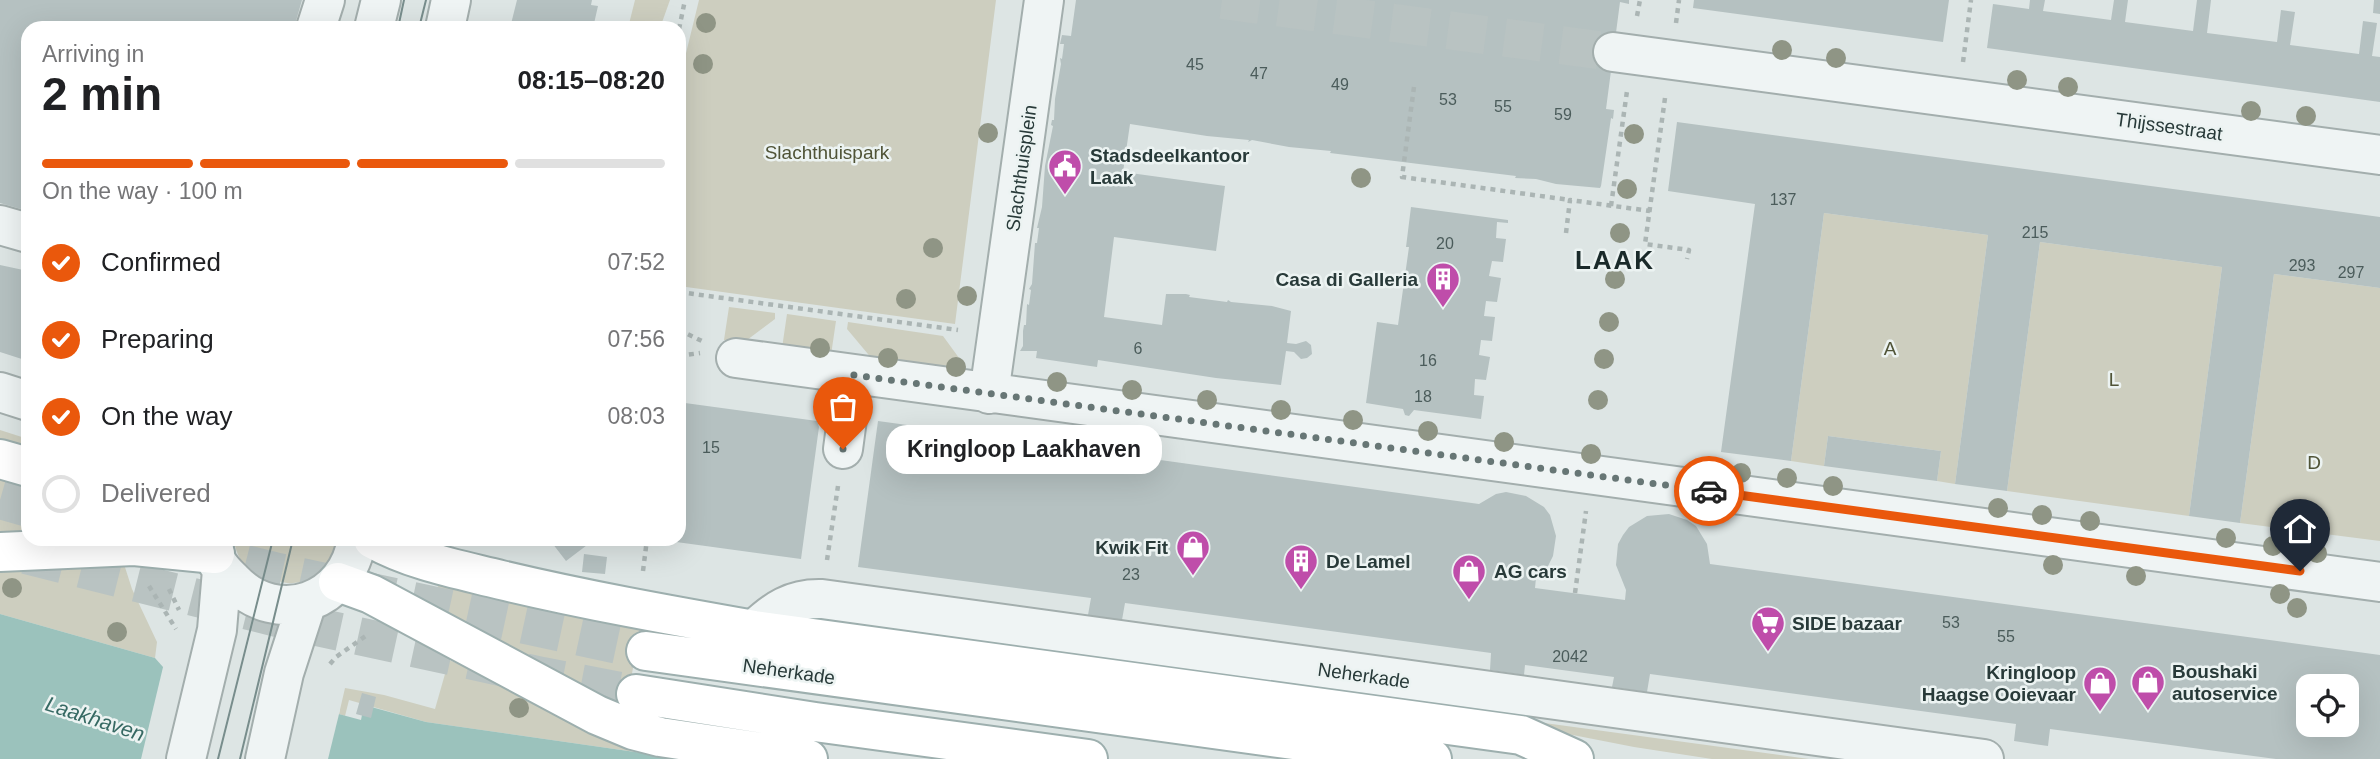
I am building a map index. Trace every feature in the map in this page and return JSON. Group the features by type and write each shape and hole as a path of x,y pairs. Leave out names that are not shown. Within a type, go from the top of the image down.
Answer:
{"main road":[{"path":"0,459 21,465"},
{"path":"389,546 414,557 551,592 637,610 754,630 1521,735 1574,759"},
{"path":"0,552 144,547 216,554"},
{"path":"338,582 372,594 597,715 633,730 676,740 808,759"},
{"name":"Neherkade","path":"646,650 1432,759"},
{"path":"636,694 815,722 1088,759"}],"street":[{"path":"318,21 325,0"},
{"path":"376,21 381,0"},
{"path":"446,21 451,0"},
{"name":"Slachthuisplein","path":"989,394 1044,0"},
{"name":"Thijssestraat","path":"1623,53 2380,155"},
{"path":"0,225 21,231"},
{"path":"736,358 2380,582"},
{"path":"843,449 853,375"},
{"path":"0,392 21,399"},
{"path":"216,554 244,592 258,600 284,605 307,602 322,595 338,582 349,566 355,546"},
{"path":"186,759 219,617 216,554"},
{"name":"Neherkade","path":"754,630 783,605 822,599 1984,759"},
{"path":"265,759 284,673 307,602"}],"path":[{"path":"681,21 685,0"},
{"path":"1611,206 1623,53 1640,0"},
{"path":"1679,0 1645,244 1689,250 1687,258"},
{"path":"1958,98 1971,0"},
{"path":"1415,87 1402,177 1650,211"},
{"path":"1566,233 1570,200"},
{"path":"686,293 997,335"},
{"path":"822,599 843,449"},
{"path":"1575,593 1591,475"},
{"path":"144,547 162,573 182,616"},
{"path":"144,547 141,570 177,630"}],"green space":[{"path":"635,0 670,0 662,21 630,21"},
{"name":"Slachthuispark","path":"699,0 996,0 955,324 686,287 686,53"},
{"name":"A","path":"1824,213 1988,235 1955,484 1937,481 1941,451 1828,436 1824,466 1791,461"},
{"name":"L","path":"2040,242 2222,267 2189,516 2007,491"},
{"name":"D","path":"2274,274 2380,288 2380,541 2240,523"},
{"path":"729,307 775,313 775,319 743,343 724,340"},
{"path":"787,314 836,321 831,355 782,348"},
{"path":"848,322 943,336 962,362 961,372 873,360 847,329"},
{"path":"0,430 21,437 21,456 0,451"},
{"path":"0,472 21,478 21,539 0,539"},
{"path":"235,546 334,546 327,562 316,574 302,582 290,583 259,576 250,571 244,566"},
{"path":"123,561 132,589 157,642 155,658 0,614 0,564"},
{"path":"442,576 728,635 637,660 631,679 659,714 671,721 624,711 428,611"},
{"path":"449,660 684,759 426,722 349,700 345,716 339,714 345,688 435,709"},
{"path":"1537,722 1809,759 1712,759 1537,728"}],"water":[{"name":"Laakhaven","path":"0,614 155,658 163,667 361,720 364,705 426,722 684,759 0,759"}],"pier":[{"path":"164,663 340,710 328,759 141,759"}],"building":[{"path":"0,0 302,0 296,21 21,21 21,209 0,203"},
{"path":"517,0 592,0 591,5 598,6 595,21 512,21"},
{"path":"1076,0 1629,0 1629,4 1620,2 1606,109 1614,110 1601,186 1556,184 1515,178 1516,176 1130,124 1123,172 1225,186 1216,251 1114,237 1104,317 1162,325 1166,294 1186,294 1190,295 1189,297 1272,306 1291,311 1287,343 1306,341 1311,345 1312,354 1301,359 1294,352 1286,351 1281,385 1098,360 1097,367 1036,358 1037,351 1020,351 1023,346 1027,304 1029,305 1045,166 1064,44 1060,44 1062,35 1071,36"},
{"path":"1694,0 1949,0 1943,42 1693,8"},
{"path":"2030,0 2045,0 2043,11 2111,20 2114,0 2128,0 2125,22 2193,31 2197,0 2211,0 2207,33 2277,42 2281,10 2295,12 2290,45 2359,54 2363,21 2377,23 2372,56 2380,57 2380,102 1987,48 1993,4 2029,9"},
{"path":"2374,0 2380,0 2380,14 2373,13"},
{"path":"1677,122 2380,217 2380,288 2274,274 2240,523 2189,516 2222,267 2040,242 2007,491 1955,484 1988,235 1824,213 1791,461 1721,452 1755,204 1668,191"},
{"name":"Casa di Galleria","path":"1411,207 1508,220 1508,223 1497,222 1496,238 1506,239 1503,262 1492,261 1489,276 1501,278 1497,302 1486,301 1484,316 1495,317 1492,341 1481,340 1479,355 1490,357 1486,380 1475,379 1474,395 1484,396 1481,419 1414,410 1409,416 1405,415 1403,409 1366,403 1377,322 1398,325 1409,247 1406,247"},
{"path":"0,265 21,270 21,359 0,352"},
{"path":"686,403 817,421 819,427 801,559 686,543"},
{"name":"De Lamel","path":"878,421 1479,504 1496,494 1506,492 1526,496 1544,507 1550,515 1556,536 1553,556 1548,566 1536,578 1535,588 1625,600 1626,590 1616,565 1618,544 1629,527 1647,516 1669,514 1696,526 1707,544 1710,564 2380,655 2380,759 2276,759 2050,729 2048,746 2014,741 2016,724 1650,674 1647,692 1612,687 1614,677 1525,665 1524,675 1490,670 1491,653 1125,603 1122,620 1088,615 1091,598 858,567"},
{"path":"1828,436 1941,451 1937,481 1824,466"},
{"path":"554,546 586,546 566,561"},
{"path":"584,554 607,557 605,574 582,572"},
{"path":"362,693 376,697 371,718 356,714"}],"tunnel":[{"path":"1222,0 1613,52"},
{"path":"0,500 21,506"},
{"path":"190,550 274,571 646,651"},
{"path":"26,555 285,620 636,694"}],"tram line":[{"path":"400,21 404,0"},
{"path":"421,21 426,0"},
{"path":"218,759 271,546"},
{"path":"240,759 291,546"}],"way so far":[{"path":"843,449 853,375 1709,491"}],"place":[{"name":"Stadsdeelkantoor Laak","path":"1065,196"},
{"name":"Casa di Galleria","path":"1443,309"},
{"name":"Kringloop Laakhaven","path":"843,449"},
{"name":"Kwik Fit","path":"1193,577"},
{"name":"De Lamel","path":"1301,591"},
{"name":"AG cars","path":"1469,601"},
{"name":"SIDE bazaar","path":"1768,653"},
{"name":"Boushaki autoservice","path":"2148,712"},
{"name":"Kringloop Haagse Ooievaar","path":"2100,713"}],"district":[{"name":"LAAK","path":"1615,260"}],"route":[{"path":"1709,491 2300,571"}]}
